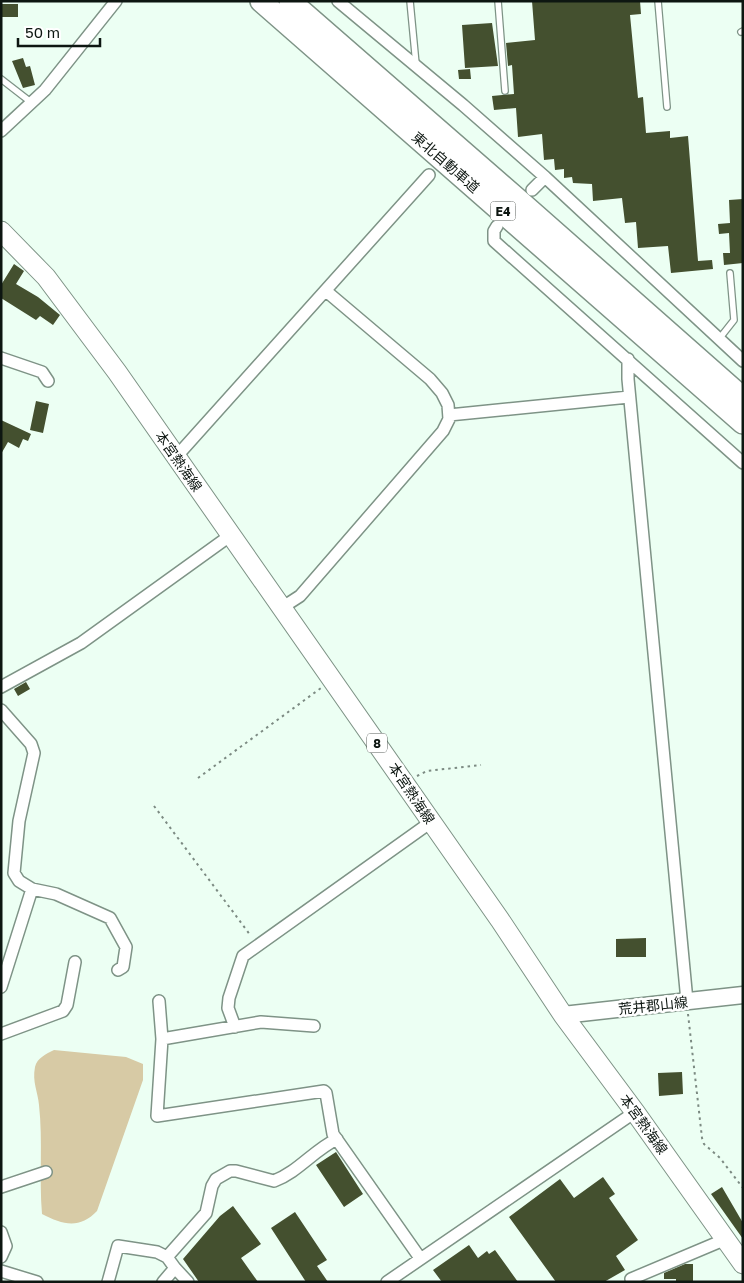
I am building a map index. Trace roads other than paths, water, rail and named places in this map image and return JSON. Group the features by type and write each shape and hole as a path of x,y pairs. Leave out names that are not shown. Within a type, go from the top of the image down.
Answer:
{"highway":[{"name":"東北自動車道","path":"261,1 743,424"},
{"name":"東北自動車道","path":"290,1 516,197 743,398"}],"main road":[{"name":"本宮熱海線","path":"1,231 36,264 64,298 230,535 283,607 500,920 563,1015 635,1112 743,1264"},
{"name":"荒井郡山線","path":"563,1015 743,995"}],"street":[{"path":"1,131 32,103 116,1"},
{"path":"338,1 417,66 545,177 743,361"},
{"path":"176,457 429,175"},
{"path":"532,190 545,177"},
{"path":"497,226 494,231 494,241 743,463"},
{"path":"283,607 300,596 430,448 443,431 450,415 442,393 430,379 326,291"},
{"path":"1,358 42,372 48,380"},
{"path":"628,359 629,397 687,1001"},
{"path":"450,415 629,397"},
{"path":"1,687 81,642 230,535"},
{"path":"1,710 33,748 33,760 18,821 14,873 19,881 32,888 56,894 110,918 126,947 123,966 118,970"},
{"path":"235,1027 228,1008 229,998 243,956 256,944 432,822"},
{"path":"1,987 32,888"},
{"path":"1,1034 63,1011 67,1005 76,962"},
{"path":"159,1001 162,1039 157,1116 321,1090 326,1093 333,1134 420,1258"},
{"path":"162,1039 272,1022 314,1026"},
{"path":"387,1282 635,1112"},
{"path":"167,1257 206,1213 212,1186 216,1179 230,1171 236,1171 274,1180 309,1159 323,1146 337,1140"},
{"path":"1,1187 46,1172"},
{"path":"1,1232 6,1246 1,1257"},
{"path":"629,1280 726,1239"},
{"path":"108,1282 118,1246 157,1252 167,1257 174,1268 188,1282"},
{"path":"163,1282 174,1268"},
{"path":"1,1271 37,1282"}],"lane":[{"path":"410,1 417,66"},
{"path":"498,1 505,91"},
{"path":"658,1 667,107"},
{"path":"1,79 32,103"},
{"path":"719,339 734,320 730,273"}]}
